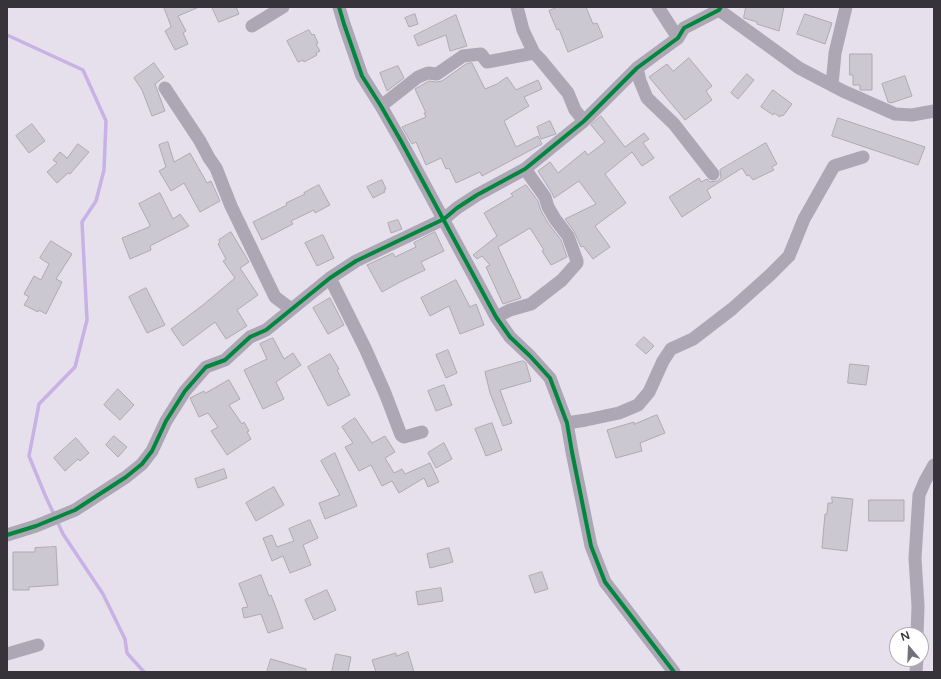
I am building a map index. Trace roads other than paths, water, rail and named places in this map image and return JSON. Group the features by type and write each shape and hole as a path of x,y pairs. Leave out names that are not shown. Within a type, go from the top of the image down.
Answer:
{"street":[{"path":"252,26 283,7"},
{"path":"339,7 362,76 381,106 444,219 496,317 510,337 550,378 567,423 591,546 605,582 674,672"},
{"path":"517,7 523,30 534,53 568,93 575,110 584,121"},
{"path":"658,7 678,38"},
{"path":"832,85 835,53 846,7"},
{"path":"7,535 74,510 126,477 142,464 152,451 166,420 181,397 206,367 225,360 250,337 266,330 330,278 356,261 444,219 457,208 478,195 525,169 584,121 637,68 678,38 684,28 720,8 799,68 832,85 895,114 912,116 934,111"},
{"path":"381,106 418,77 428,73 437,74 463,56 481,54 487,62 534,53"},
{"path":"637,68 640,81 647,98 674,124 713,174"},
{"path":"165,88 216,168 231,206 275,297 290,309"},
{"path":"567,423 619,413 638,405 649,392 663,361 671,349 693,339 732,309 789,256 804,219 834,166 863,157"},
{"path":"496,317 510,310 531,304 562,280 577,263 568,236 555,219 548,207 545,197 525,169"},
{"path":"330,278 377,374 401,436 404,437 422,432"},
{"path":"917,627 918,606 915,558 919,495 924,481 934,465"},
{"path":"7,654 38,644"}],"waterway":[{"path":"7,35 83,70 106,121 104,170 96,201 82,222 87,320 75,367 39,404 29,456 63,534 103,594 125,639 127,653 144,672"}]}
